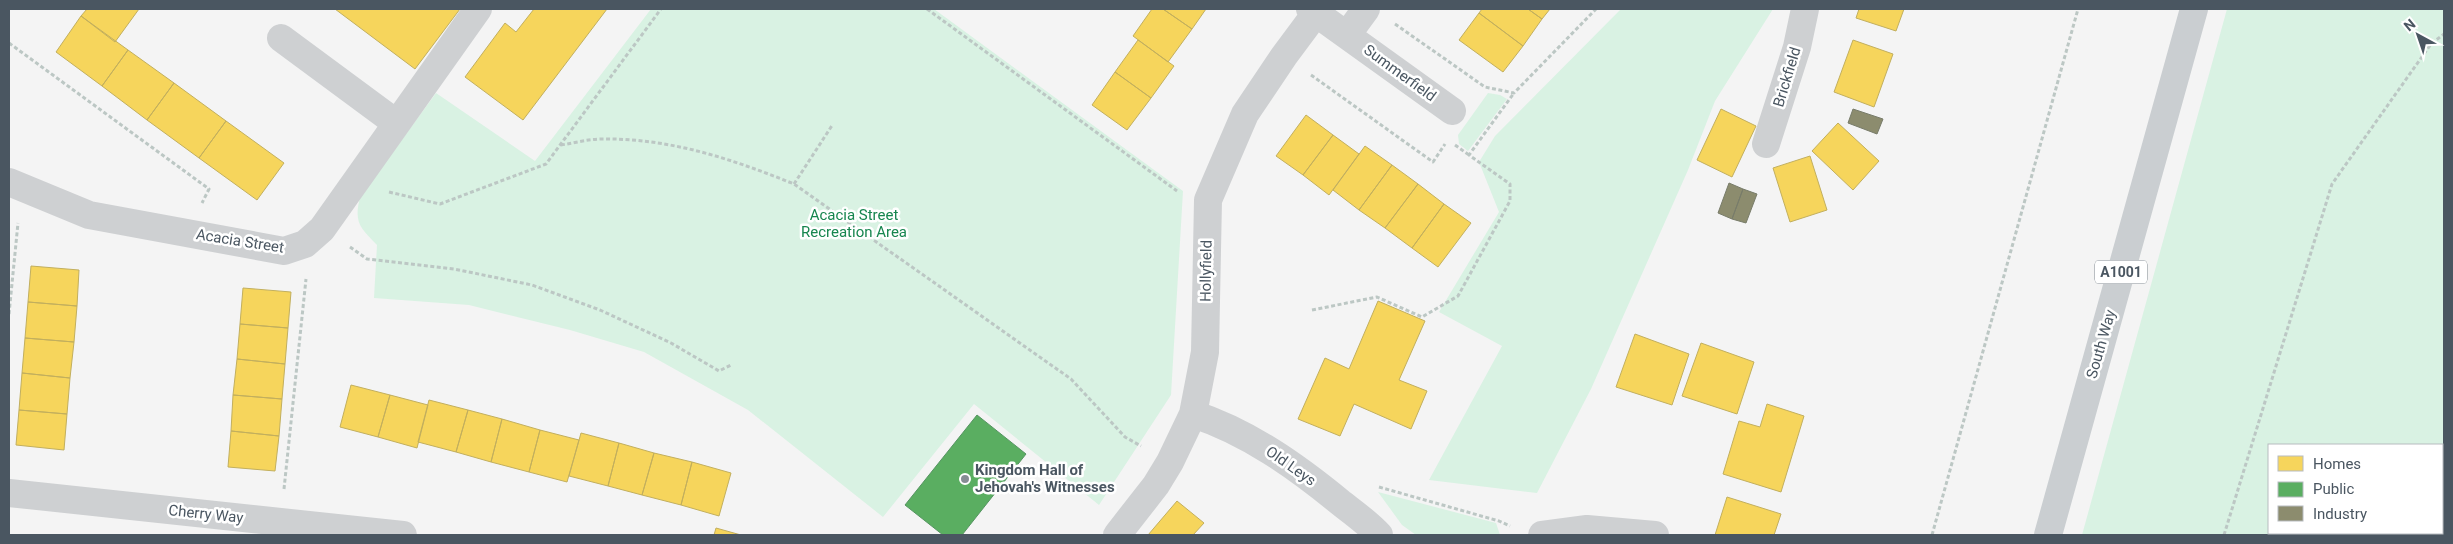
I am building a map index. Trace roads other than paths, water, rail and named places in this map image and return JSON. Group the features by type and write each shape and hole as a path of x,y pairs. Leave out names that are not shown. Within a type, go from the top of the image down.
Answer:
{"main road":[{"name":"South Way","path":"2048,535 2194,9"}],"street":[{"path":"281,38 396,123 478,9"},
{"name":"Brickfield","path":"1766,144 1797,47 1805,9"},
{"name":"Summerfield","path":"1313,11 1452,111"},
{"name":"Hollyfield","path":"1118,535 1170,462 1192,414 1205,352 1208,200 1245,114 1313,11"},
{"path":"1347,35 1377,14"},
{"name":"Acacia Street","path":"15,185 89,215 284,251 314,237 396,123"},
{"name":"Old Leys","path":"1192,414 1246,435 1273,452 1317,483 1380,535"},
{"name":"Cherry Way","path":"9,494 403,535"},
{"path":"1542,535 1587,529 1655,535"}],"place":[{"name":"Kingdom Hall of Jehovah's Witnesses","path":"965,479"}],"park label":[{"name":"Acacia Street Recreation Area","path":"854,224"}]}
